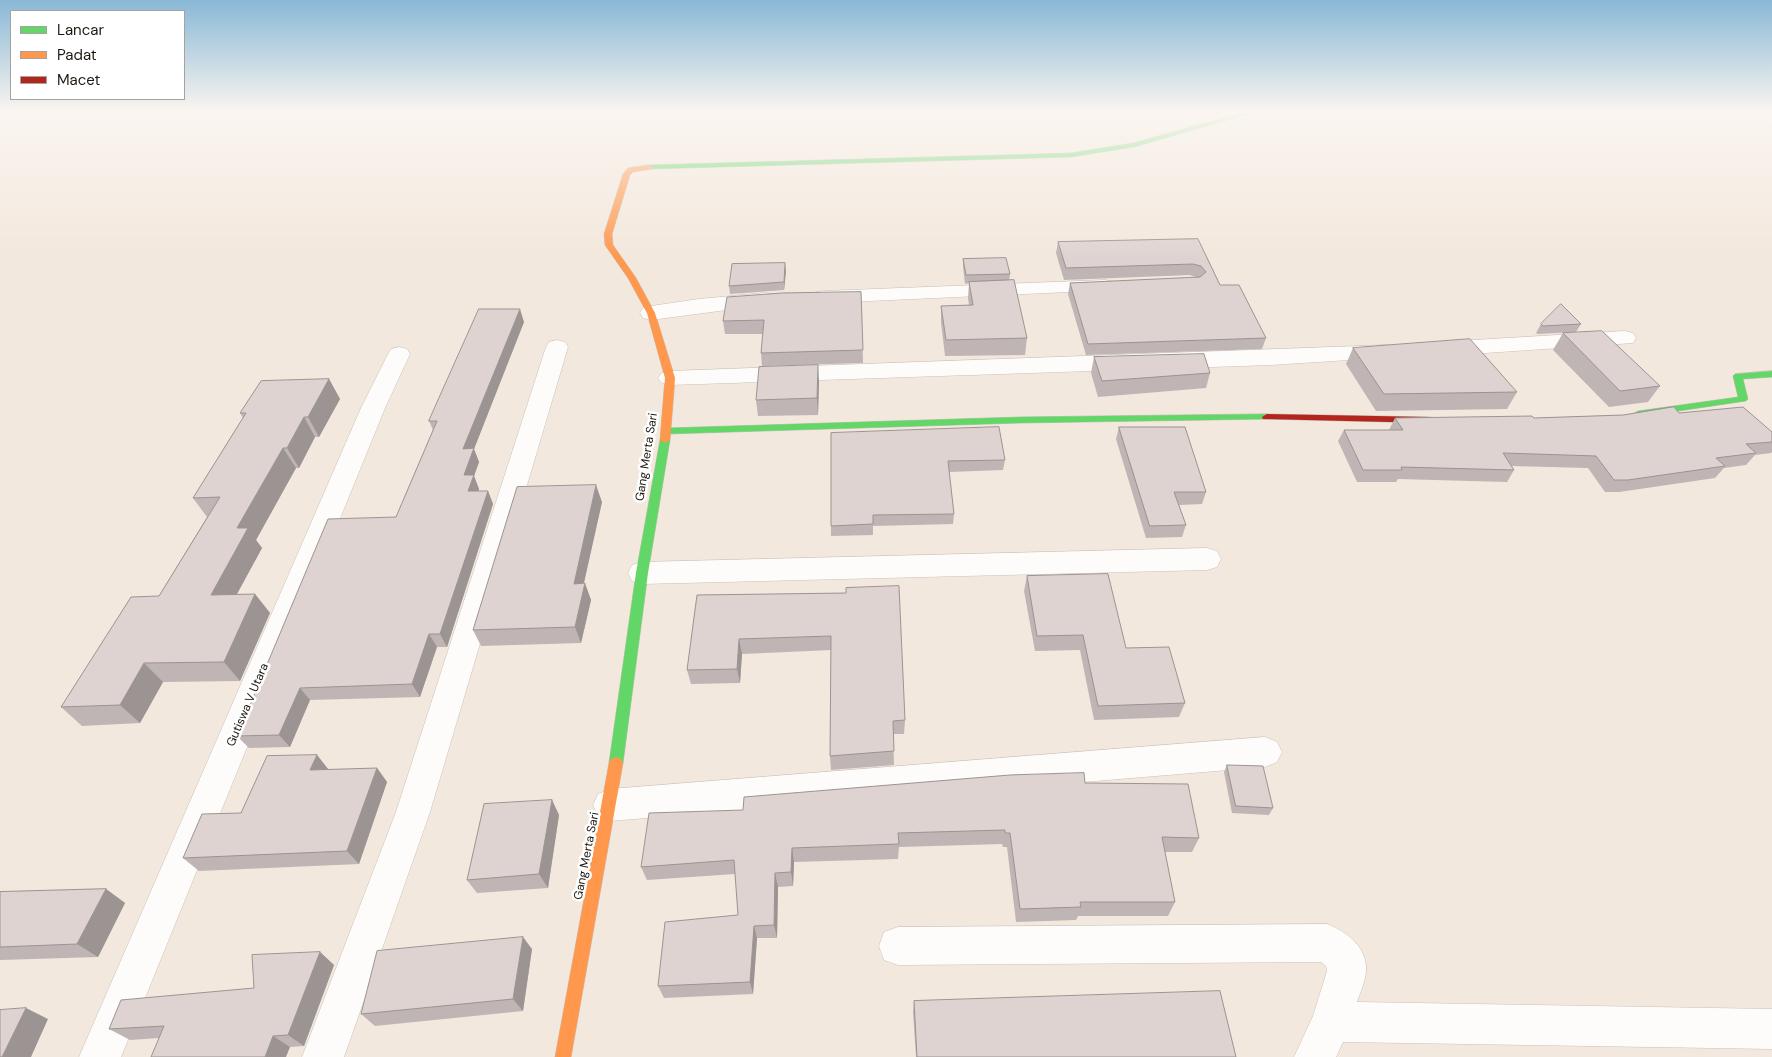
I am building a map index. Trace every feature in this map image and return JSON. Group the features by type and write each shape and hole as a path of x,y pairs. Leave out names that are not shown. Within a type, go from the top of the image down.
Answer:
{"street":[{"name":"Gang Merta Sari","path":"563,1057 610,805 642,573 667,431 670,378 651,313 632,278 609,245 608,234 627,174 631,170 649,167 867,161"},
{"path":"651,313 699,304 793,298 1130,285"},
{"path":"670,378 1271,358 1625,338"},
{"path":"323,1057 413,812 557,347"},
{"name":"Gutiswa V Utara","path":"100,1057 373,408 399,354"},
{"path":"1623,416 1743,399 1738,376 1772,374"},
{"path":"667,431 1204,418 1347,421 1439,420"},
{"path":"642,573 1207,559"},
{"path":"610,805 1265,752"},
{"path":"898,946 1327,944 1343,955 1347,972 1323,1040 1772,1029"}],"building":[{"path":"1198,239 1220,285 1239,285 1266,338 1088,344 1070,283 1200,277 1206,272 1201,266 1193,264 1066,268 1058,242"},
{"path":"1006,258 1010,274 966,275 963,259"},
{"path":"785,263 784,282 729,286 732,264"},
{"path":"1014,280 1027,338 946,340 941,306 973,305 969,282"},
{"path":"861,292 863,350 761,353 764,320 723,321 727,297 782,293"},
{"path":"1561,304 1581,324 1543,326 1541,324"},
{"path":"479,309 520,309 463,449 474,448 464,475 474,475 468,491 488,491 440,634 429,634 412,684 300,688 279,735 237,736 328,519 396,517 437,421 429,421"},
{"path":"1602,331 1660,386 1620,391 1563,333"},
{"path":"1470,339 1517,392 1384,394 1353,348"},
{"path":"1204,354 1210,373 1102,381 1094,357"},
{"path":"818,365 817,398 756,400 759,367"},
{"path":"329,379 308,417 304,417 287,448 283,448 237,528 248,528 211,595 255,594 224,662 144,663 120,705 61,707 131,597 159,596 220,497 193,498 246,413 240,413 261,381"},
{"path":"1674,407 1679,413 1743,407 1772,432 1772,442 1746,444 1756,453 1716,458 1725,466 1628,480 1614,480 1596,456 1503,453 1514,470 1401,467 1402,470 1363,470 1344,430 1403,430 1395,418 1532,416 1534,418 1623,415"},
{"path":"999,427 1005,460 948,461 954,514 873,515 873,524 831,526 831,433"},
{"path":"1119,427 1185,427 1206,492 1174,492 1186,525 1150,526"},
{"path":"596,485 574,584 585,583 575,627 473,630 517,487"},
{"path":"1108,574 1126,648 1169,647 1185,703 1098,706 1083,635 1037,636 1027,576"},
{"path":"899,586 905,720 893,721 894,751 830,756 831,636 739,639 737,669 687,670 697,595 846,593 846,588"},
{"path":"317,755 310,770 377,768 347,851 183,858 202,814 241,813 267,756"},
{"path":"1227,765 1263,766 1273,808 1236,806"},
{"path":"1084,773 1085,783 1188,784 1199,838 1162,837 1175,902 1080,902 1081,907 1020,909 1010,833 1005,833 1005,830 898,833 899,844 792,848 791,872 775,873 774,925 754,926 750,982 658,986 665,922 738,915 734,860 641,867 649,813 743,810 744,797 1010,775"},
{"path":"552,800 539,874 467,880 484,804"},
{"path":"106,889 77,944 0,947 0,892"},
{"path":"523,937 513,999 361,1014 377,951"},
{"path":"320,952 288,1035 273,1036 265,1057 151,1057 164,1026 109,1029 121,1000 254,988 252,955"},
{"path":"1220,991 1236,1057 917,1057 914,1001"},
{"path":"26,1008 2,1057 0,1057 0,1010"}],"traffic: fast":[{"path":"649,167 849,161"},
{"path":"1638,414 1743,399 1738,376 1772,374"},
{"path":"667,431 1020,420 1267,417"},
{"path":"616,763 642,573 665,440"}],"traffic: slow":[{"path":"649,167 631,170 627,174 608,234 609,245 632,278 651,313 670,378 665,440"},
{"path":"563,1057 616,763"}],"traffic: jam":[{"path":"1267,417 1430,420"}]}
